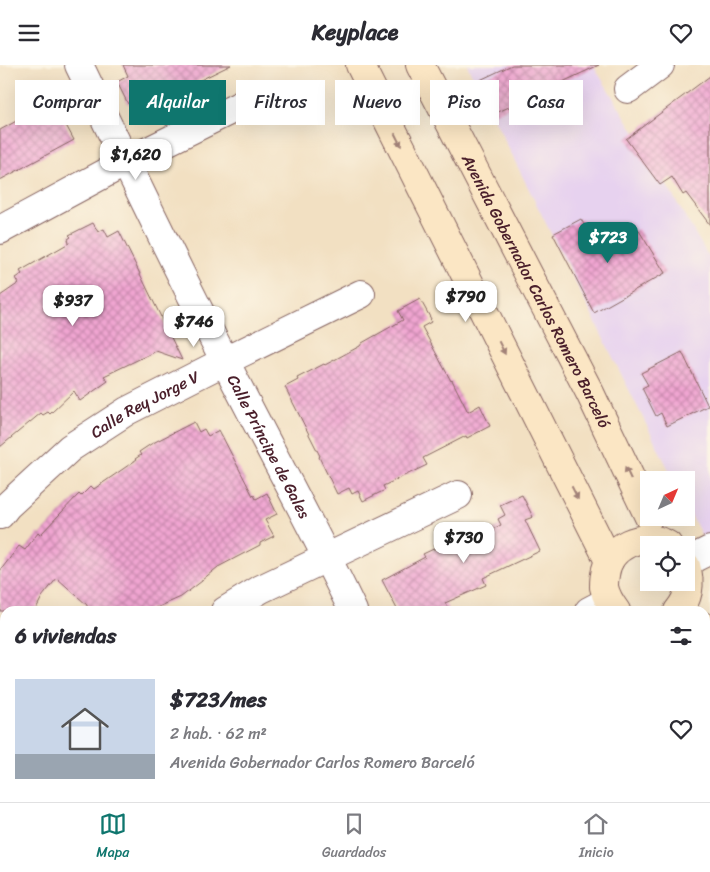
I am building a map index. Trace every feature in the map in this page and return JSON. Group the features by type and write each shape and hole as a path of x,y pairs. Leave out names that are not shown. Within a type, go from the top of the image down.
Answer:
{"main road":[{"path":"360,65 609,561"},
{"name":"Avenida Gobernador Carlos Romero Barceló","path":"420,65 590,393 656,530"},
{"path":"604,606 604,585 606,568 609,561 627,543 643,539 656,530"},
{"path":"687,605 689,591"}],"street":[{"name":"Calle Príncipe de Gales","path":"80,65 224,361 328,557 351,606"},
{"path":"628,89 660,65"},
{"path":"0,230 126,162 236,107"},
{"name":"Calle Rey Jorge V","path":"0,515 70,448 127,411 361,293"},
{"path":"233,606 261,589 458,495"},
{"path":"695,558 710,550"}],"shaded area":[{"path":"467,65 593,65 710,259 710,552 695,523 695,471 670,471 497,125 499,125 499,80 474,80"}],"building":[{"path":"123,65 231,65 200,80 129,80 128,104 119,86 119,81 128,76"},
{"path":"512,65 599,65 567,80 509,80 509,107 499,112 499,80 480,80"},
{"path":"710,76 710,225 686,193 683,195 672,177 660,185 626,139"},
{"path":"15,122 15,125 66,125 74,140 0,180 0,130"},
{"path":"581,219 598,251 638,229 665,273 594,313 553,234"},
{"path":"93,223 98,232 104,229 108,237 119,231 182,360 156,351 104,376 108,381 80,401 74,391 50,414 48,412 43,415 41,413 0,447 0,296 19,283 16,278 22,274 20,271 69,243 68,239 71,237 69,235"},
{"path":"420,299 431,319 431,322 422,327 468,412 480,405 490,426 423,458 427,465 383,486 385,490 363,501 358,491 352,494 349,488 337,494 285,387 298,380 297,378 360,346 362,343 403,320 398,311"},
{"path":"682,352 708,406 667,426 661,413 656,416 642,388 648,385 641,373"},
{"path":"194,422 199,432 204,429 208,436 219,430 253,496 256,499 267,493 277,514 265,520 274,536 218,567 181,597 161,606 87,606 57,578 38,606 0,606 0,571 19,546 25,550 38,533 40,535 79,494 81,496 91,486 94,489 136,460 141,455 139,452"},
{"path":"522,495 533,517 525,520 540,551 483,578 486,585 445,603 447,606 395,606 382,580 425,557 423,554 444,544 447,551 501,525 498,519 505,515 500,505"}]}
